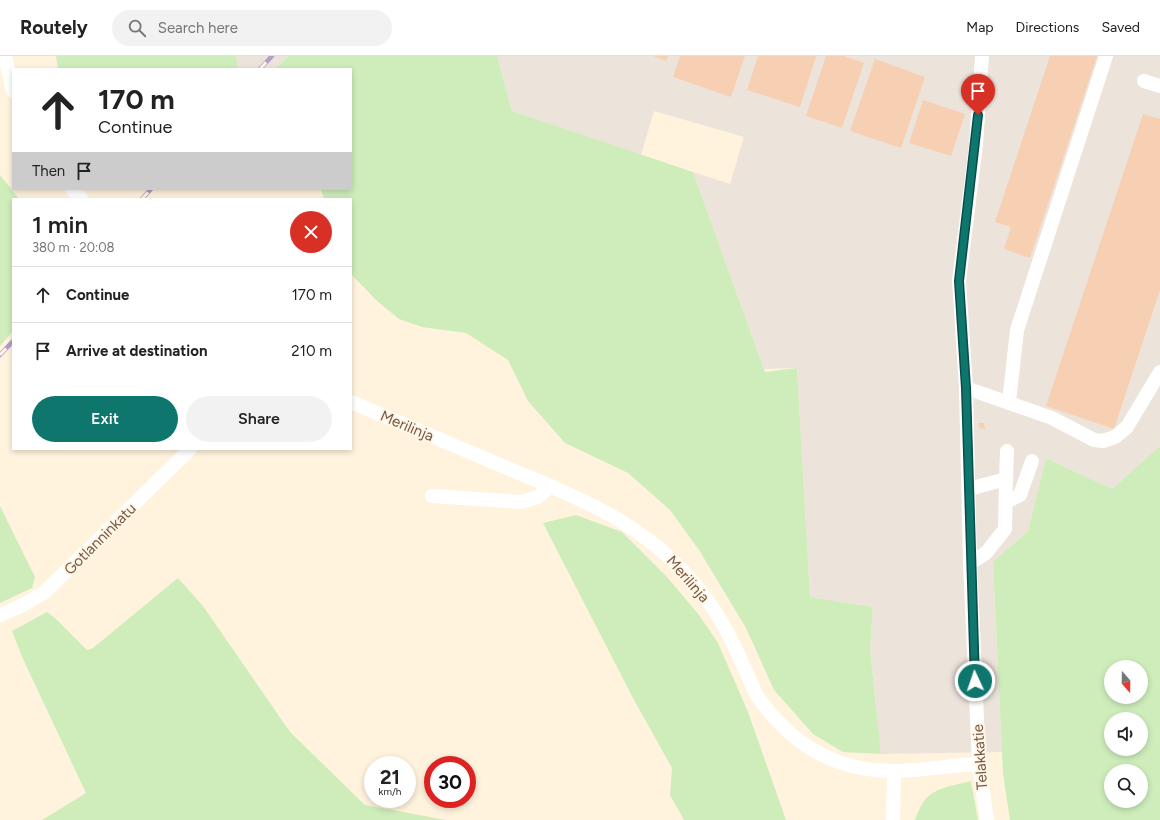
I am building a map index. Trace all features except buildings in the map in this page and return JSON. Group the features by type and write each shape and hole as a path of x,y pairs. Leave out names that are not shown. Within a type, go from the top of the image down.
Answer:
{"street":[{"path":"5,56 12,87"},
{"name":"Telakkatie","path":"982,56 976,145 959,281 966,388 970,563 979,764 987,820"},
{"path":"1010,402 1017,330 1106,56"},
{"path":"1144,81 1160,86"},
{"path":"73,190 80,198"},
{"path":"966,388 1010,402 1052,418 1094,440 1102,441 1115,437 1127,427 1160,372"},
{"name":"Merilinja","path":"352,402 551,486 610,513 657,546 688,575 717,612 756,694 772,716 784,730 810,748 834,760 856,767 894,771 979,764"},
{"name":"Gotlanninkatu","path":"0,615 21,606 45,592 189,450"},
{"path":"970,563 986,553 1005,529 1007,451"},
{"path":"1006,502 1020,494 1032,461"},
{"path":"969,489 1006,479"},
{"path":"432,496 521,502 538,497 551,486"},
{"path":"893,820 894,771"}],"shaded area":[{"path":"236,56 288,56 276,68 238,68"},
{"path":"497,56 1160,56 1160,446 1112,489 1046,458 1028,531 993,562 1002,752 881,754 870,649 873,607 810,597 797,368 764,369 693,172 730,184 744,137 654,111 641,155 512,111"}],"green space":[{"path":"56,56 236,56 238,68 58,68"},
{"path":"288,56 497,56 512,111 693,172 765,372 797,368 810,597 873,607 870,649 881,754 843,752 813,734 774,690 746,628 699,550 670,510 628,473 565,443 528,401 508,360 466,333 422,327 399,319 376,300 352,275 352,198 324,198 321,190 352,190 352,68 276,68"},
{"path":"0,175 18,198 12,198 12,332 0,346"},
{"path":"1160,446 1160,820 1010,820 1003,774 993,562 1028,531 1046,458 1112,489"},
{"path":"0,506 35,577 32,588 0,603"},
{"path":"576,515 622,532 668,578 699,615 718,643 748,712 786,820 684,820 670,795 672,768 634,700 543,523"},
{"path":"178,578 203,606 290,732 364,804 364,808 381,808 446,820 42,820 86,793 23,659 12,631 47,612 87,650 93,648"},
{"path":"971,781 978,820 915,820 919,809 930,795 943,788"}],"railway":[{"path":"261,68 272,56"},
{"path":"143,198 150,190"},
{"path":"0,355 12,342"}],"route":[{"path":"975,681 970,563 966,388 959,281 961,254 976,145 978,115"}]}
